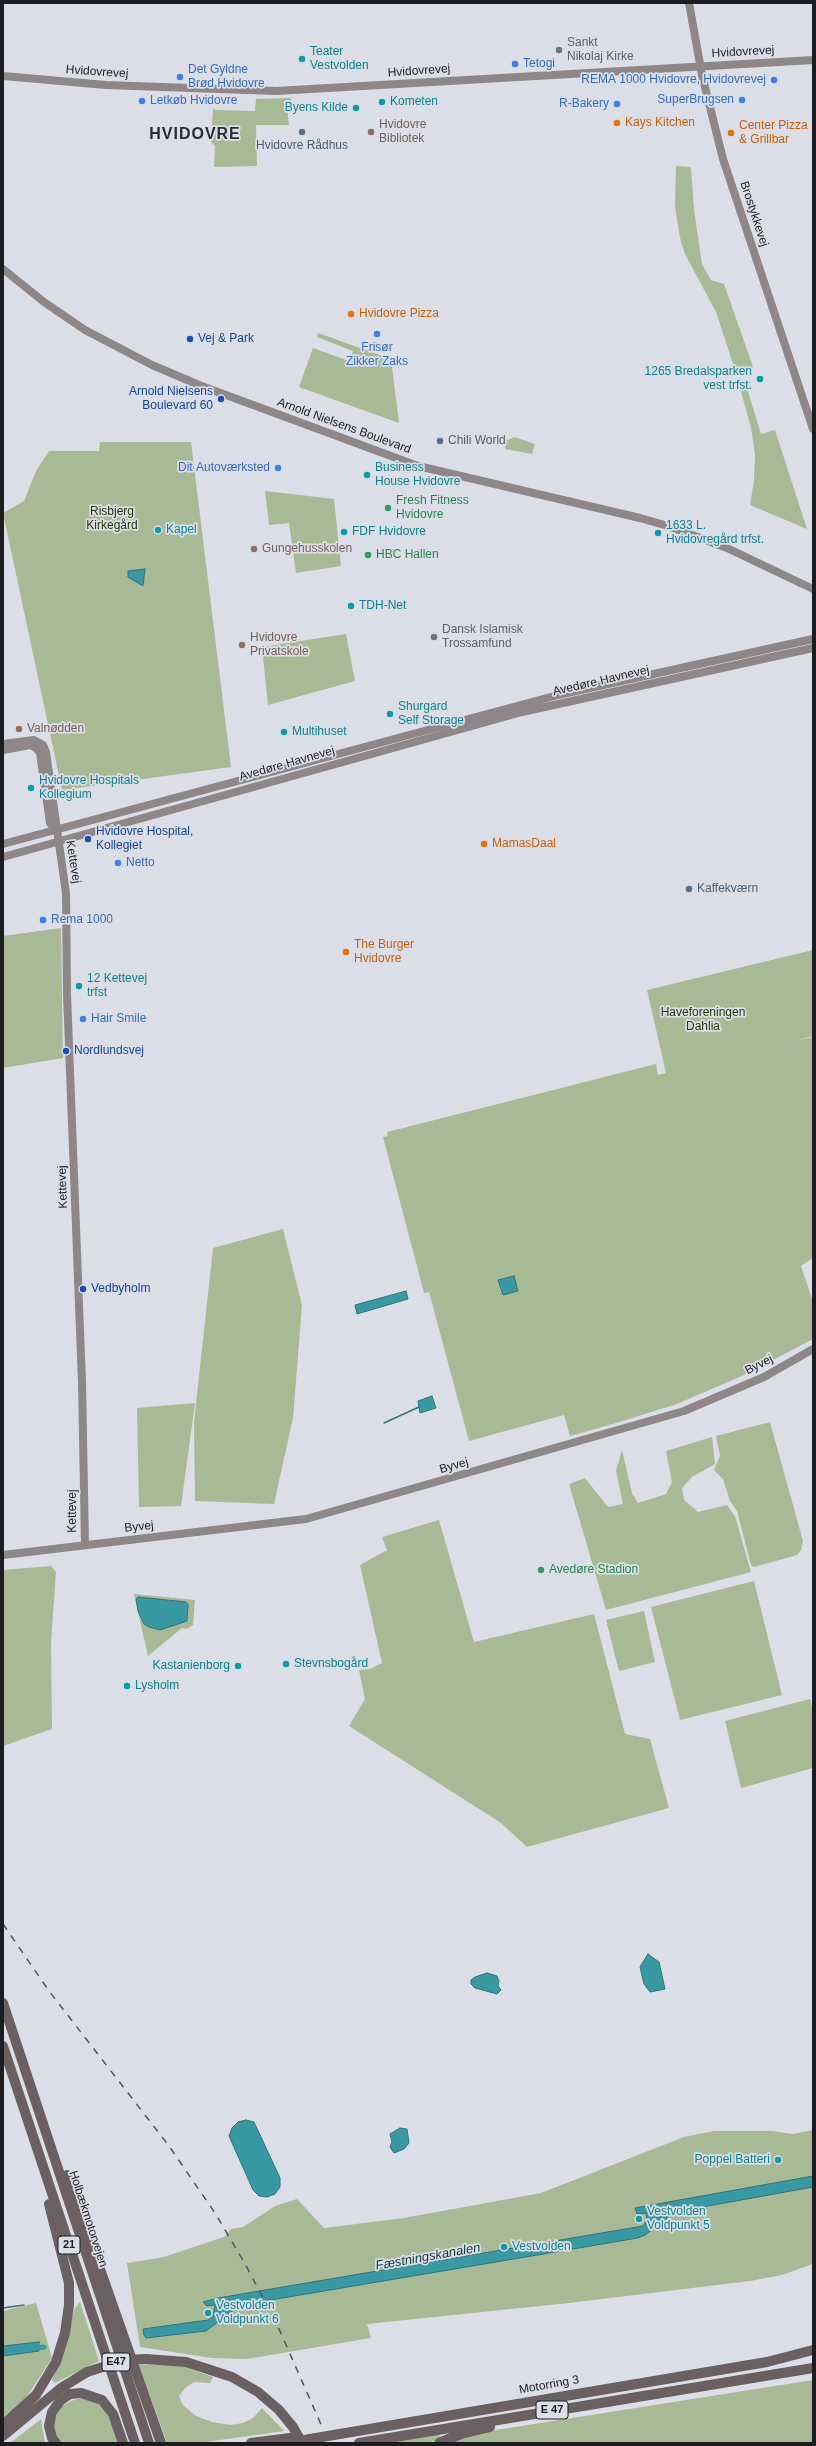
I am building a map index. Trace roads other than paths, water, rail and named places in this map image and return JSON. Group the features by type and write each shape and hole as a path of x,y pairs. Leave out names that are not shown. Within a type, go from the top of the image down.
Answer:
{"highway":[{"name":"Holbækmotorvejen","path":"3,2003 149,2443"},
{"name":"21","path":"3,2046 135,2443"},
{"path":"25,2070 42,2104 161,2443"},
{"path":"3,2425 36,2395 56,2362 65,2333 69,2305 69,2283 24,2109"},
{"name":"Motorring 3","path":"251,2443 306,2439 433,2420 767,2362 813,2350"},
{"name":"E 47","path":"767,2362 813,2357"},
{"name":"E47","path":"3,2436 61,2388 87,2372 119,2362 146,2359 186,2362 232,2377 258,2392 279,2410 293,2427 306,2439"},
{"name":"Motorring 3","path":"359,2443 813,2368"},
{"name":"E 47","path":"744,2380 763,2380 813,2371"},
{"path":"56,2443 52,2438 49,2426 52,2412 60,2401 70,2394 81,2393 102,2400 113,2414 123,2443"},
{"path":"439,2443 474,2430 581,2410 622,2399"}],"street":[{"name":"Brostykkevej","path":"689,3 700,66 723,159 813,429"},
{"name":"Hvidovrevej","path":"3,76 106,85 276,92 813,60"},
{"name":"Arnold Nielsens Boulevard","path":"3,269 44,302 85,330 152,365 199,385 418,466 640,518 668,526 727,548 813,589"},
{"name":"Avedøre Havnevej","path":"3,844 558,695 813,639"},
{"name":"Avedøre Havnevej","path":"3,857 522,712 813,648"},
{"path":"3,744 34,740 43,745 46,752 57,821 56,830"},
{"path":"3,750 30,745 36,748 40,753 50,823 56,830"},
{"name":"Kettevej","path":"56,830 66,893 67,994 82,1382 85,1545"},
{"name":"Byvej","path":"3,1555 264,1526 306,1519 350,1508 684,1411 764,1377 813,1349"}],"water":[{"path":"145,569 143,586 128,577 128,571"},
{"path":"514,1276 518,1291 503,1295 498,1280"},
{"path":"406,1291 408,1299 357,1314 355,1305"},
{"path":"432,1396 436,1408 420,1413 418,1401"},
{"path":"138,1597 186,1602 188,1605 187,1621 160,1630 149,1627 144,1624 138,1611 136,1599"},
{"path":"648,1954 659,1962 665,1989 650,1992 644,1984 640,1967"},
{"path":"487,1973 497,1976 499,1981 498,1986 501,1990 497,1994 475,1988 471,1984 471,1980 475,1977"},
{"path":"246,2120 254,2122 280,2178 280,2187 275,2194 267,2197 259,2196 253,2190 229,2136 232,2128 238,2122"},
{"path":"400,2128 407,2129 409,2143 404,2149 394,2153 390,2147 392,2142 390,2134"},
{"path":"813,2176 813,2187 675,2212 645,2235 638,2238 247,2304 239,2306 206,2331 146,2338 144,2335 143,2329 208,2320 213,2317 215,2305 207,2306 203,2302 218,2298 643,2226 647,2220 646,2213 637,2214 635,2208"},
{"path":"39,2342 39,2351 3,2356 3,2346"}],"waterway":[{"path":"384,1423 419,1407"},
{"path":"3,2308 24,2305"},
{"name":"Fæstningskanalen","path":"34,2348 44,2347"}],"railway":[{"path":"3,1924 49,1991 169,2146 215,2213 244,2262 276,2322 323,2429"}],"place":[{"name":"Sankt Nikolaj Kirke","path":"559,50"},
{"name":"Teater Vestvolden","path":"302,59"},
{"name":"Tetogi","path":"515,64"},
{"name":"Det Gyldne Brød Hvidovre","path":"180,77"},
{"name":"REMA 1000 Hvidovre, Hvidovrevej","path":"774,80"},
{"name":"SuperBrugsen","path":"742,100"},
{"name":"Letkøb Hvidovre","path":"142,101"},
{"name":"Kometen","path":"382,102"},
{"name":"R-Bakery","path":"617,104"},
{"name":"Byens Kilde","path":"356,108"},
{"name":"Kays Kitchen","path":"617,123"},
{"name":"Hvidovre Rådhus","path":"302,132"},
{"name":"Hvidovre Bibliotek","path":"371,132"},
{"name":"Center Pizza & Grillbar","path":"731,133"},
{"name":"Hvidovre Pizza","path":"351,314"},
{"name":"Frisør Zikker Zaks","path":"377,334"},
{"name":"Vej & Park","path":"190,339"},
{"name":"1265 Bredalsparken vest trfst.","path":"760,379"},
{"name":"Arnold Nielsens Boulevard 60","path":"221,399"},
{"name":"Chili World","path":"440,441"},
{"name":"Dit Autoværksted","path":"278,468"},
{"name":"Business House Hvidovre","path":"367,475"},
{"name":"Fresh Fitness Hvidovre","path":"388,508"},
{"name":"Kapel","path":"158,530"},
{"name":"FDF Hvidovre","path":"344,532"},
{"name":"1633 L. Hvidovregård trfst.","path":"658,533"},
{"name":"Gungehusskolen","path":"254,549"},
{"name":"HBC Hallen","path":"368,555"},
{"name":"TDH-Net","path":"351,606"},
{"name":"Dansk Islamisk Trossamfund","path":"434,637"},
{"name":"Hvidovre Privatskole","path":"242,645"},
{"name":"Shurgard Self Storage","path":"390,714"},
{"name":"Valnødden","path":"19,729"},
{"name":"Multihuset","path":"284,732"},
{"name":"Hvidovre Hospitals Kollegium","path":"31,788"},
{"name":"Hvidovre Hospital, Kollegiet","path":"88,839"},
{"name":"MamasDaal","path":"484,844"},
{"name":"Netto","path":"118,863"},
{"name":"Kaffekværn","path":"689,889"},
{"name":"Rema 1000","path":"43,920"},
{"name":"The Burger Hvidovre","path":"346,952"},
{"name":"12 Kettevej trfst","path":"79,986"},
{"name":"Hair Smile","path":"83,1019"},
{"name":"Nordlundsvej","path":"66,1051"},
{"name":"Vedbyholm","path":"83,1289"},
{"name":"Avedøre Stadion","path":"541,1570"},
{"name":"Stevnsbogård","path":"286,1664"},
{"name":"Kastanienborg","path":"238,1666"},
{"name":"Lysholm","path":"127,1686"},
{"name":"Poppel Batteri","path":"778,2160"},
{"name":"Vestvolden Voldpunkt 5","path":"639,2219"},
{"name":"Vestvolden","path":"504,2247"},
{"name":"Vestvolden Voldpunkt 6","path":"208,2313"}],"district":[{"name":"HVIDOVRE","path":"195,135"}],"park label":[{"name":"Risbjerg Kirkegård","path":"112,519"},
{"name":"Haveforeningen Dahlia","path":"703,1020"}]}
